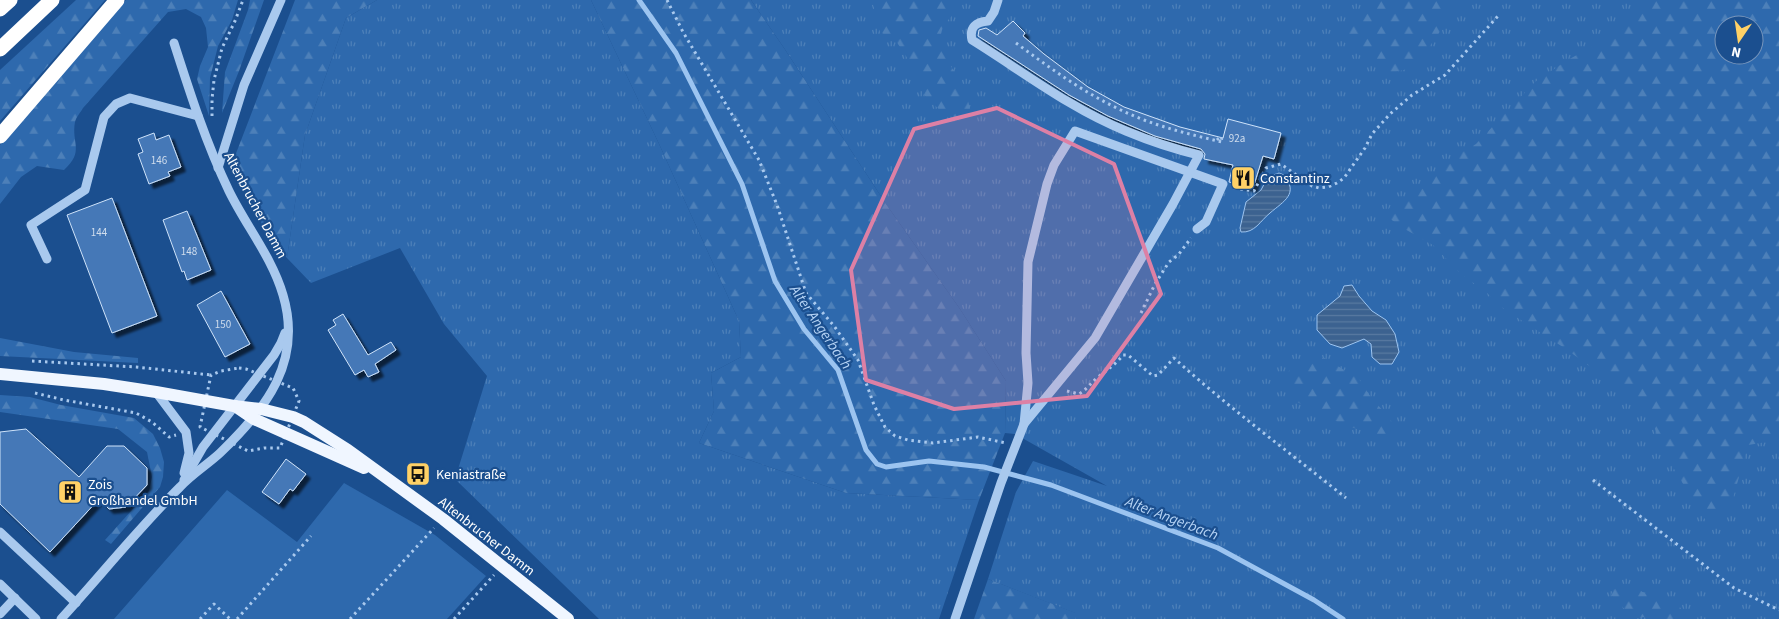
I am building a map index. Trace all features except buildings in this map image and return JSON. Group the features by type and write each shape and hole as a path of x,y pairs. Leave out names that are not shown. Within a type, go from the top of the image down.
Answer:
{"highway":[{"path":"0,9 10,0"},
{"path":"0,49 52,0"},
{"path":"0,136 117,0"}],"main road":[{"name":"Altenbrucher Damm","path":"0,374 104,384 234,406 257,414 386,478"},
{"name":"Altenbrucher Damm","path":"257,414 293,417 348,450 443,518 547,604 568,619"}],"street":[{"path":"218,168 244,85 281,0"},
{"path":"955,619 1001,483 1024,424 1095,338 1199,156 1158,144 1101,120 972,40 970,33 972,27 978,22 988,21 994,12 998,0"},
{"name":"Altenbrucher Damm","path":"174,42 198,116 218,168 234,201 270,264 283,294 287,311 287,346 284,364 278,381 257,414"},
{"path":"47,259 31,225 85,190 104,117 116,104 130,98 198,116"},
{"path":"1024,424 1028,383 1026,353 1028,262 1047,184 1054,165 1076,131 1223,184 1206,222 1197,229"},
{"path":"180,486 203,448 274,355 288,325"},
{"path":"156,392 186,432 189,453 180,486"},
{"path":"61,619 180,486 220,452 257,414"},
{"path":"0,532 76,603"},
{"path":"0,584 36,619"},
{"path":"0,614 15,598"}],"path":[{"path":"212,121 213,90 222,48 236,22 243,0"},
{"path":"667,0 683,32 759,160 777,205 806,293 834,326 858,360 874,405 885,427 895,436 908,440 933,443 978,437 1003,442 1014,449"},
{"path":"1223,184 1238,190 1254,191 1266,168 1282,164 1312,186 1319,188 1337,184 1344,178 1365,148 1372,134 1390,114 1412,95 1445,75 1498,16"},
{"path":"1016,43 1087,92 1123,111 1166,127 1220,141"},
{"path":"1141,313 1155,284 1169,262 1179,254 1197,229"},
{"path":"1079,394 1088,388 1096,378 1117,364 1123,355 1128,354 1153,376 1158,375 1174,358 1210,390 1346,498"},
{"path":"27,361 136,367 211,375"},
{"path":"34,392 64,400 136,413 152,422 169,437"},
{"path":"1593,480 1734,588 1779,610"},
{"path":"350,619 443,518"},
{"path":"237,619 311,536"},
{"path":"454,619 503,566"},
{"path":"200,619 214,604 230,619"}],"highlighted area":[{"path":"997,108 1114,164 1161,294 1087,396 954,409 866,380 851,270 914,129"}],"green space":[{"path":"76,0 105,0 0,121 0,70"},
{"path":"126,0 238,0 232,20 218,46 210,78 209,116 197,79 208,47 206,28 201,17 186,9 168,12 77,116 74,129 76,152 64,170 37,166 21,177 0,204 0,145"},
{"path":"250,0 264,0 222,113 225,72"},
{"path":"295,0 377,0 346,18 305,135 287,258 266,235 235,156"},
{"path":"377,0 591,0 660,146 739,321 741,357 711,373 714,411 699,443 846,493 979,500 939,619 599,619 455,479 487,376 444,324 400,248 311,283 287,258 305,135 346,18"},
{"path":"591,0 751,0 886,204 960,309 1006,381 1005,433 979,500 846,493 699,443 714,411 711,373 741,357 739,321 660,146"},
{"path":"751,0 1779,0 1779,619 1075,619 1075,613 988,579 1016,492 1033,461 1107,486 1015,434 1005,433 1006,381 960,309 886,204"},
{"path":"872,0 958,0 954,13 942,30 941,46 967,95 971,115 964,123 942,112 925,96 908,59 896,41 880,32"},
{"path":"1364,0 1455,0 1439,33 1415,67 1392,73 1367,61 1344,42"},
{"path":"1648,0 1779,0 1779,440 1748,445 1730,509 1706,521 1663,451 1646,403 1611,382 1566,349 1504,309 1486,292 1461,274 1433,245 1403,228 1389,218 1387,213 1392,203 1409,196 1424,180 1476,144 1535,82 1566,61 1622,30 1640,13"},
{"path":"0,338 74,352 138,358 138,363 0,356"},
{"path":"1323,357 1359,379 1372,399 1390,418 1396,433 1384,437 1344,425 1297,402 1285,377 1294,363"},
{"path":"0,395 30,397 61,405 134,418 153,434 164,462 160,487 111,544 105,540 149,491 152,477 147,452 118,429 0,412"},
{"path":"344,483 435,535 486,576 447,619 114,619 227,490 297,542"},
{"path":"988,579 1076,613 1075,619 974,619"},
{"path":"1617,581 1634,590 1660,596 1681,608 1678,619 1648,619 1644,617 1634,619 1611,595"}],"shaded area":[{"path":"1279,173 1284,175 1290,187 1288,197 1254,229 1241,232 1240,228 1246,202 1261,190 1268,177"},
{"path":"1352,285 1372,311 1386,320 1395,334 1399,352 1392,364 1380,364 1372,357 1371,344 1364,339 1342,348 1330,344 1317,330 1317,315 1340,296 1344,286"}],"waterway":[{"name":"Alter Angerbach","path":"639,0 676,53 742,184 775,281 804,329 838,370 866,450 877,464 886,467 929,461 984,467 1051,485 1218,548 1314,600 1343,619"}],"place":[{"name":"Constantinz","path":"1243,178"},
{"name":"Keniastraße","path":"418,474"},
{"name":"Zois Großhandel GmbH","path":"70,492"}]}
